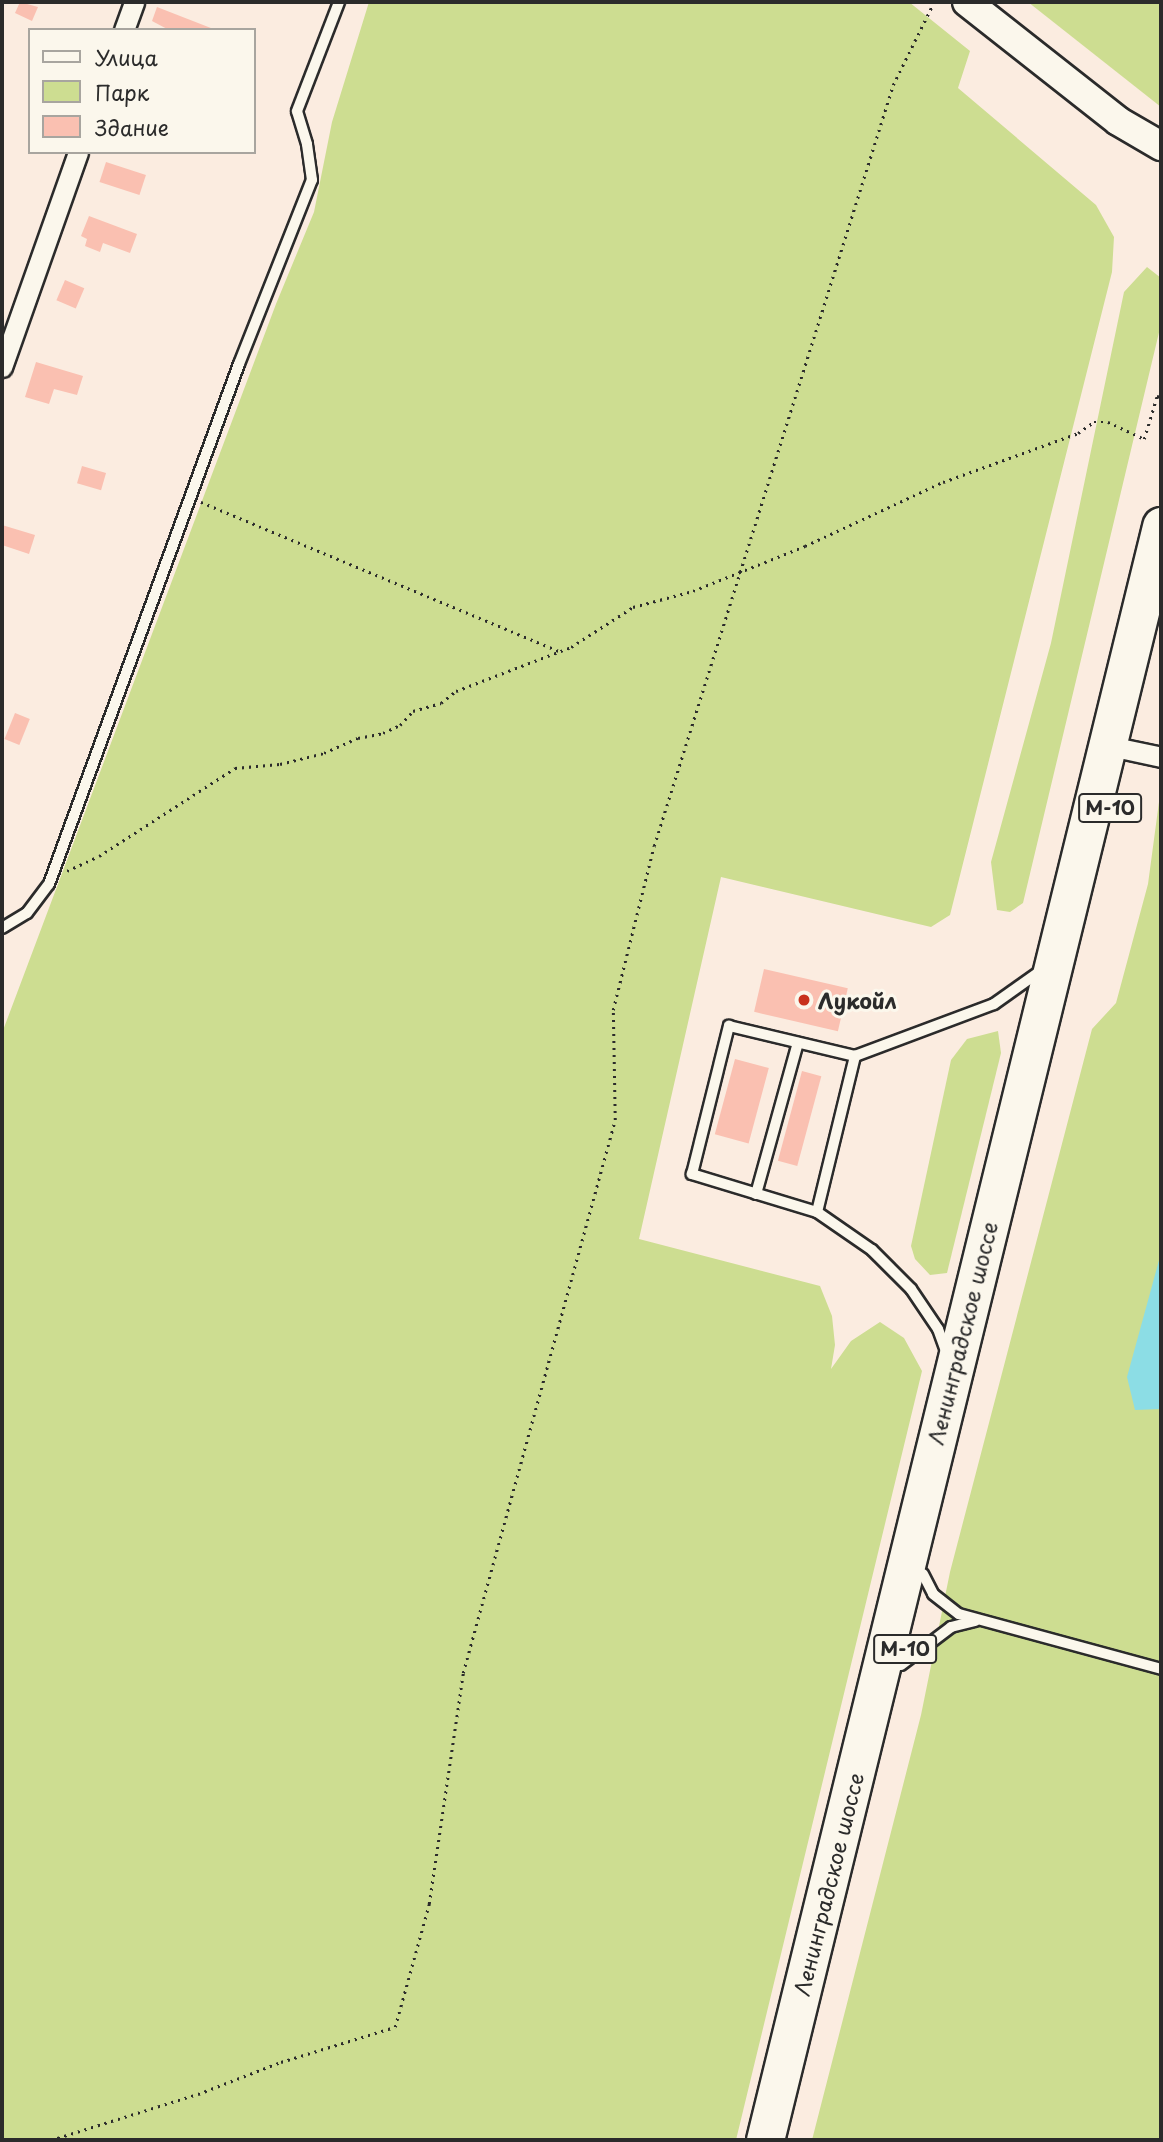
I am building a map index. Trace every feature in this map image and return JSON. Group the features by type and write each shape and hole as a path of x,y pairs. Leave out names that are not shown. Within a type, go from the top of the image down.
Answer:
{"highway":[{"name":"Ленинградское шоссе","path":"765,2140 1161,526"},
{"name":"Ленинградское шоссе","path":"785,2140 1161,604"}],"street":[{"path":"125,28 134,2"},
{"path":"967,2 1118,121 1161,146"},
{"path":"2,367 77,154"},
{"path":"1124,749 1161,757"}],"lane":[{"path":"2,928 27,913 50,884 239,364 312,180 307,144 298,111 339,2"},
{"path":"953,1368 938,1329 912,1289 872,1250 817,1212 692,1174 729,1026 855,1056 994,1003 1054,961"},
{"path":"756,1194 797,1043"},
{"path":"817,1212 855,1056"},
{"path":"923,1574 933,1594 959,1614 1161,1669"},
{"path":"901,1665 951,1627 983,1620"}],"path":[{"path":"51,2140 198,2094 281,2062 395,2027 429,1904 463,1673 615,1120 613,1010 654,846 893,85 934,2"},
{"path":"53,873 72,870 99,856 235,768 281,764 324,753 358,738 383,733 400,725 413,711 441,703 456,691 571,647 633,607 693,591 741,569 805,545 943,482 1078,433 1094,422 1108,422 1144,439 1157,396 1161,397"},
{"path":"191,500 210,504 342,563 559,651"}],"green space":[{"path":"369,2 909,2 970,51 958,88 1096,205 1114,237 1112,272 950,915 931,927 721,877 639,1239 820,1286 832,1316 835,1345 831,1369 851,1341 880,1322 904,1338 922,1371 736,2140 2,2140 2,1033 276,304 314,212 332,122"},
{"path":"1028,2 1161,2 1161,107"},
{"path":"1147,267 1161,278 1161,324 1023,903 1010,912 997,910 991,862 1051,643 1124,292"},
{"path":"1161,787 1161,2140 812,2140 921,1715 950,1572 1092,1029 1116,1003 1148,884"},
{"path":"998,1031 1001,1053 947,1273 930,1275 915,1259 911,1246 951,1060 967,1039"}],"water":[{"path":"1161,1253 1161,1409 1135,1410 1127,1377"}],"building":[{"path":"20,2 38,7 32,21 15,13"},
{"path":"157,7 211,28 165,28 152,21"},
{"path":"106,162 146,175 139,195 100,182"},
{"path":"89,216 137,234 130,253 103,243 100,252 85,246 87,239 81,236"},
{"path":"65,280 84,288 76,308 56,300"},
{"path":"36,362 83,376 77,395 54,389 49,404 25,397"},
{"path":"82,466 106,473 101,490 77,483"},
{"path":"2,525 35,535 29,554 2,545"},
{"path":"15,713 30,719 19,745 5,739"},
{"path":"764,969 848,988 838,1031 754,1012"},
{"path":"735,1059 769,1068 749,1143 715,1134"},
{"path":"802,1071 821,1076 797,1166 778,1161"}],"place":[{"name":"Лукойл","path":"804,1000"}]}
